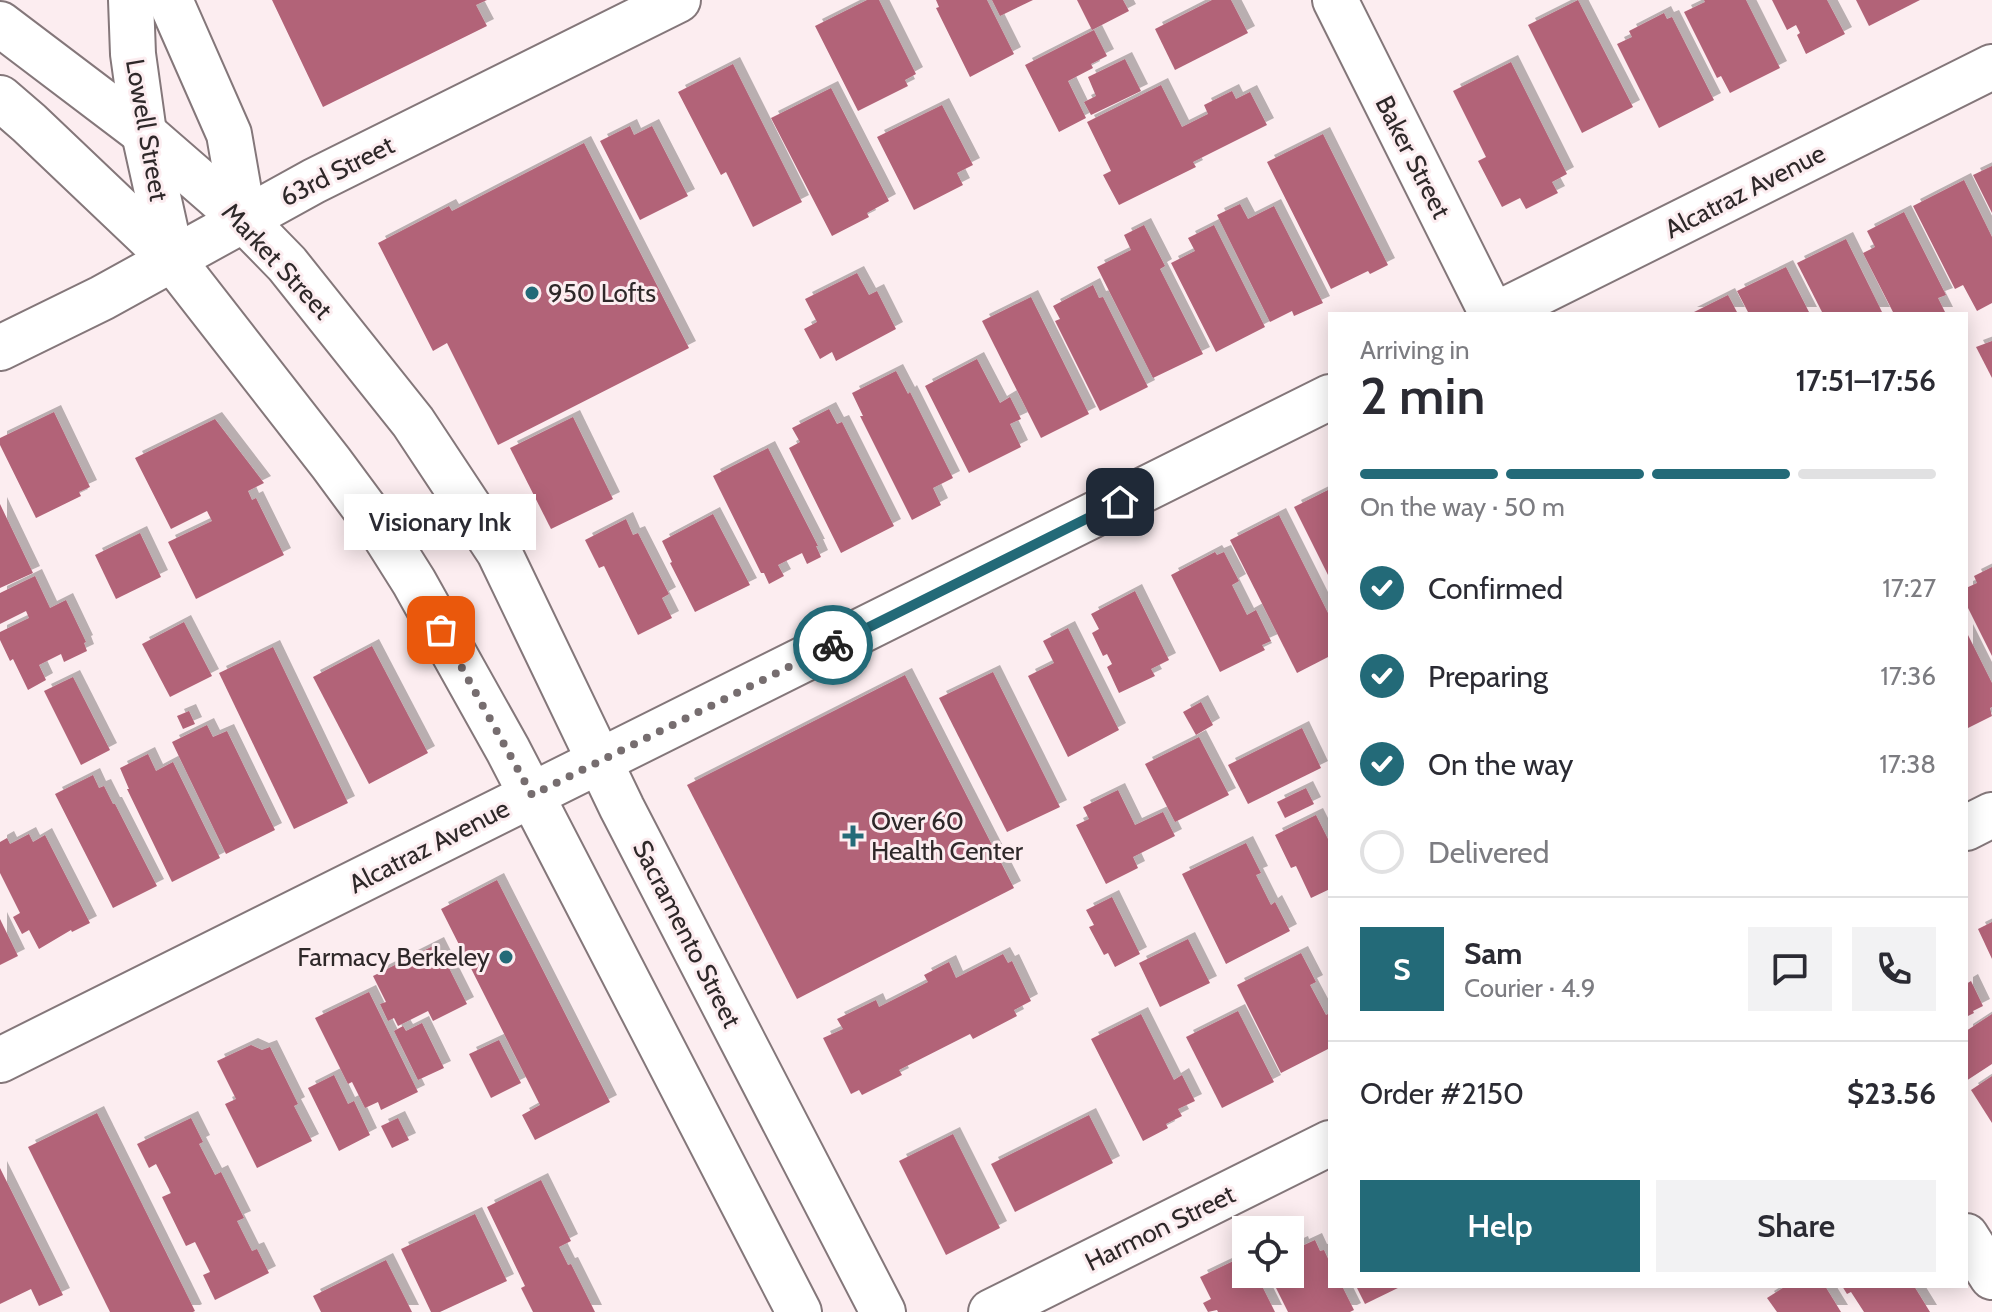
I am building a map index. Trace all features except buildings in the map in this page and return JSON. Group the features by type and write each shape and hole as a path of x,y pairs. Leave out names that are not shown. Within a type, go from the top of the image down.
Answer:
{"street":[{"name":"Lowell Street","path":"131,0 133,54 144,133 172,259"},
{"path":"170,0 229,134 244,220"},
{"name":"63rd Street","path":"0,348 102,298 348,164 678,0"},
{"name":"Baker Street","path":"1335,0 1493,312"},
{"name":"Market Street","path":"0,24 144,133 244,220 287,264 413,422 499,552"},
{"name":"Alcatraz Avenue","path":"1498,312 1992,67"},
{"path":"0,98 172,259 385,536 508,750 799,1312"},
{"name":"Alcatraz Avenue","path":"0,1060 1328,398"},
{"name":"Sacramento Street","path":"499,552 654,873 883,1312"},
{"path":"1968,827 1992,815"},
{"name":"Harmon Street","path":"991,1312 1328,1144"},
{"path":"1968,1239 1992,1277"}],"way so far":[{"path":"441,630 532,795 833,645"}],"place":[{"name":"950 Lofts","path":"532,293"},
{"name":"Visionary Ink","path":"441,630"},
{"name":"Over 60 Health Center","path":"853,836"},
{"name":"Farmacy Berkeley","path":"506,957"}],"route":[{"path":"833,645 1120,502"}]}
